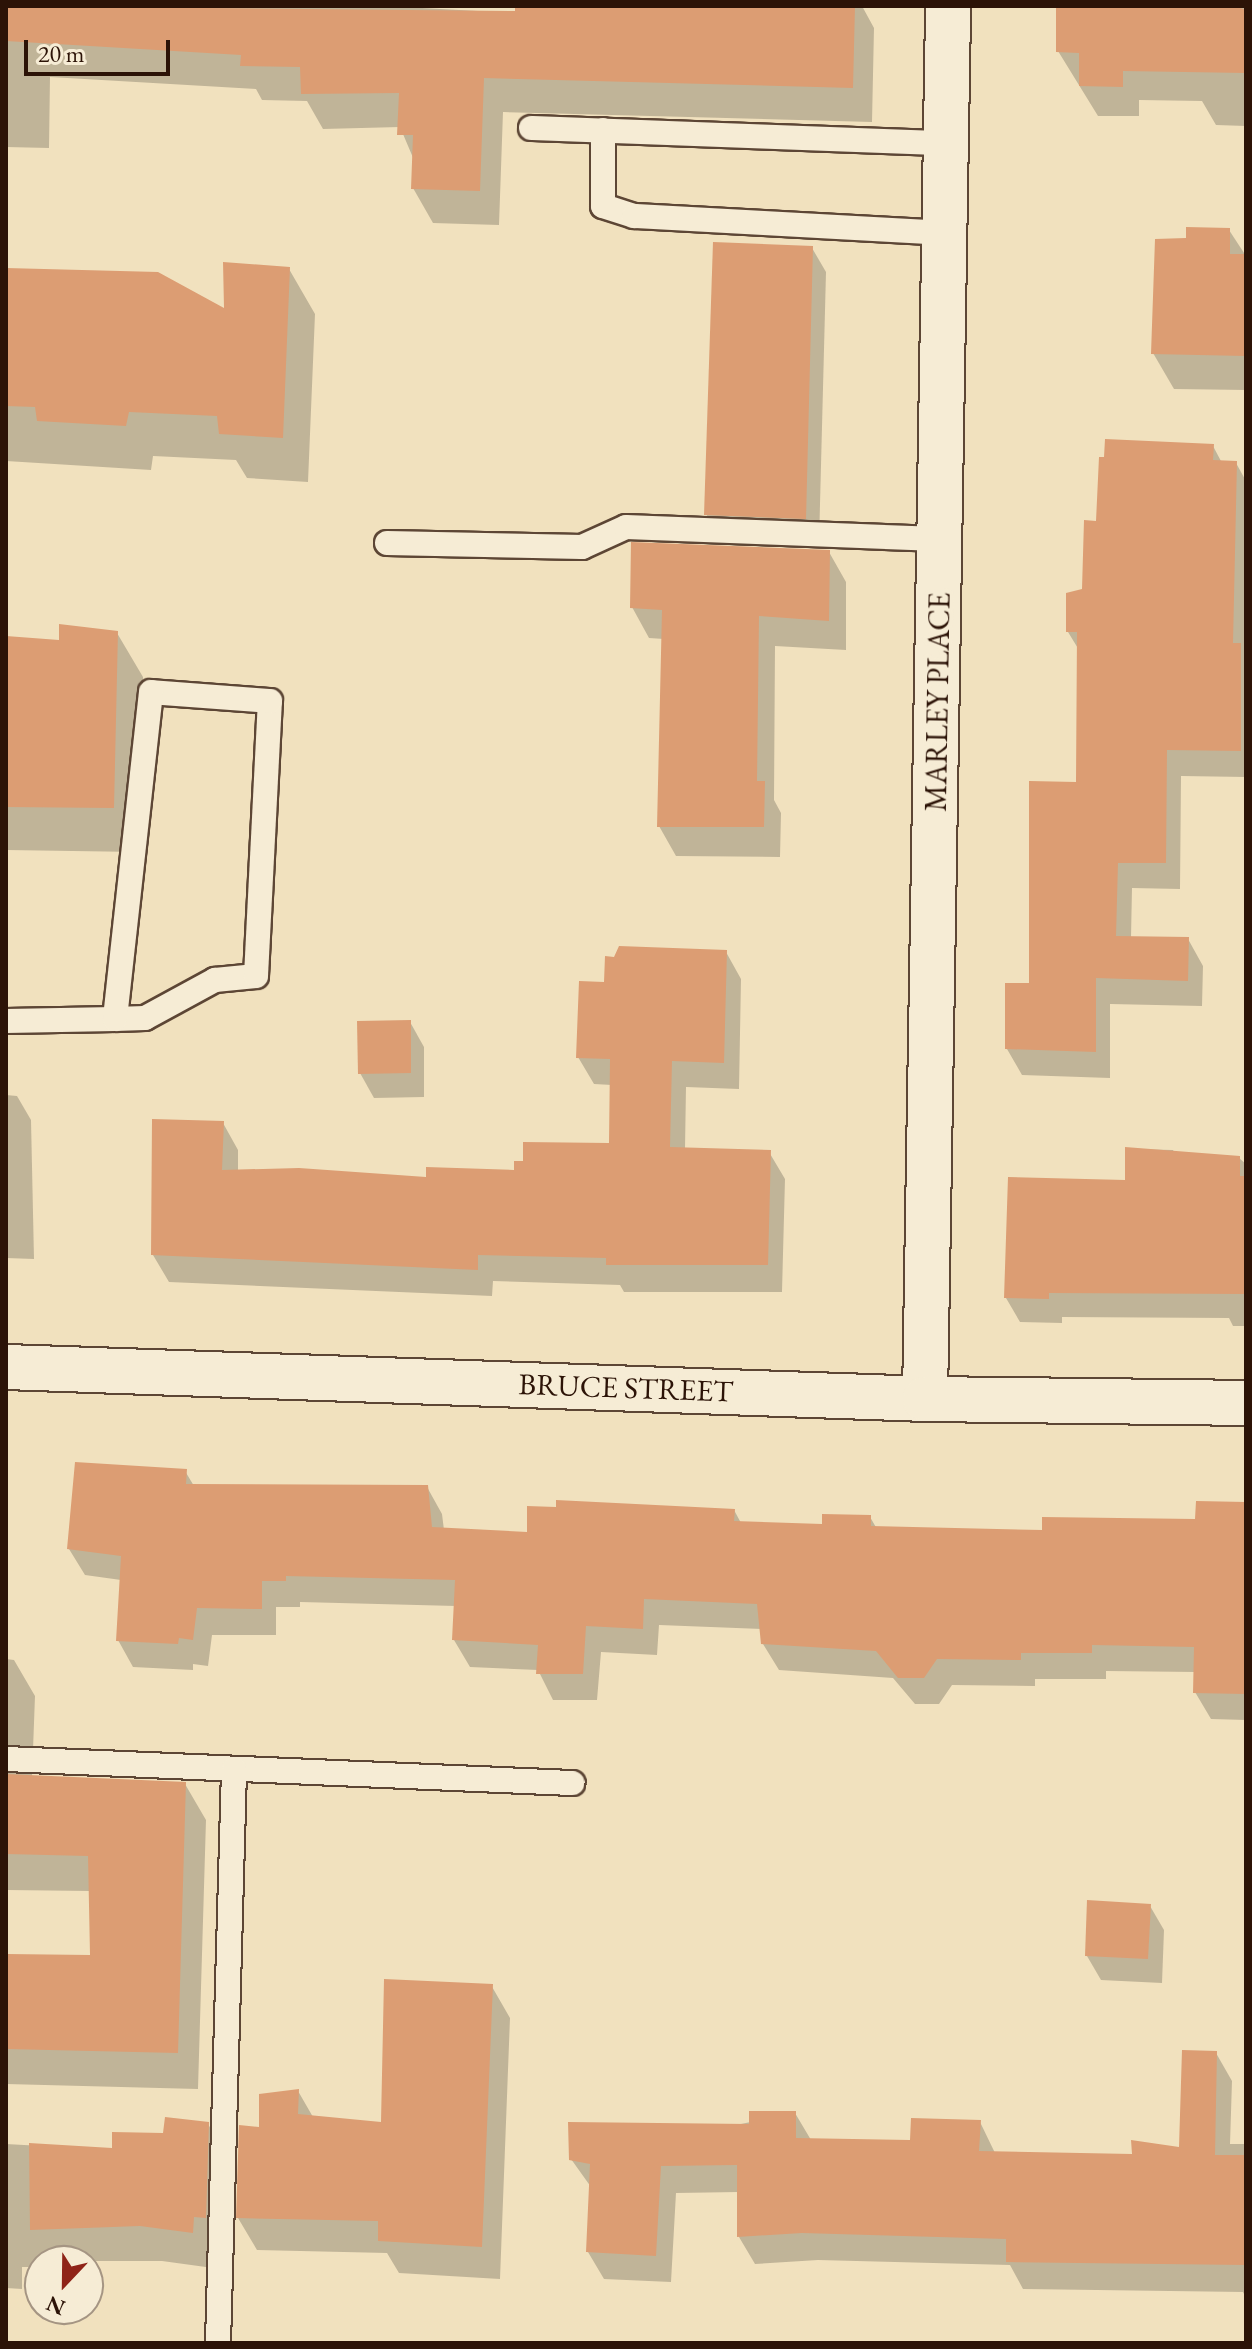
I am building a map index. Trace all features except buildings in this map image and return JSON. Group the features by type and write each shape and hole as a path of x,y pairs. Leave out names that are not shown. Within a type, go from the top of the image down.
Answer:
{"street":[{"name":"MARLEY PLACE","path":"925,1399 948,6"},
{"name":"BRUCE STREET","path":"6,1367 925,1399 1246,1403"}],"lane":[{"path":"531,128 946,143"},
{"path":"603,130 603,206 634,216 944,233"},
{"path":"387,543 582,547 626,527 939,539"},
{"path":"6,1021 115,1019 145,1018 215,980 256,976 270,701 151,692 115,1019"},
{"path":"6,1759 572,1783"},
{"path":"218,2343 234,1769"}]}
